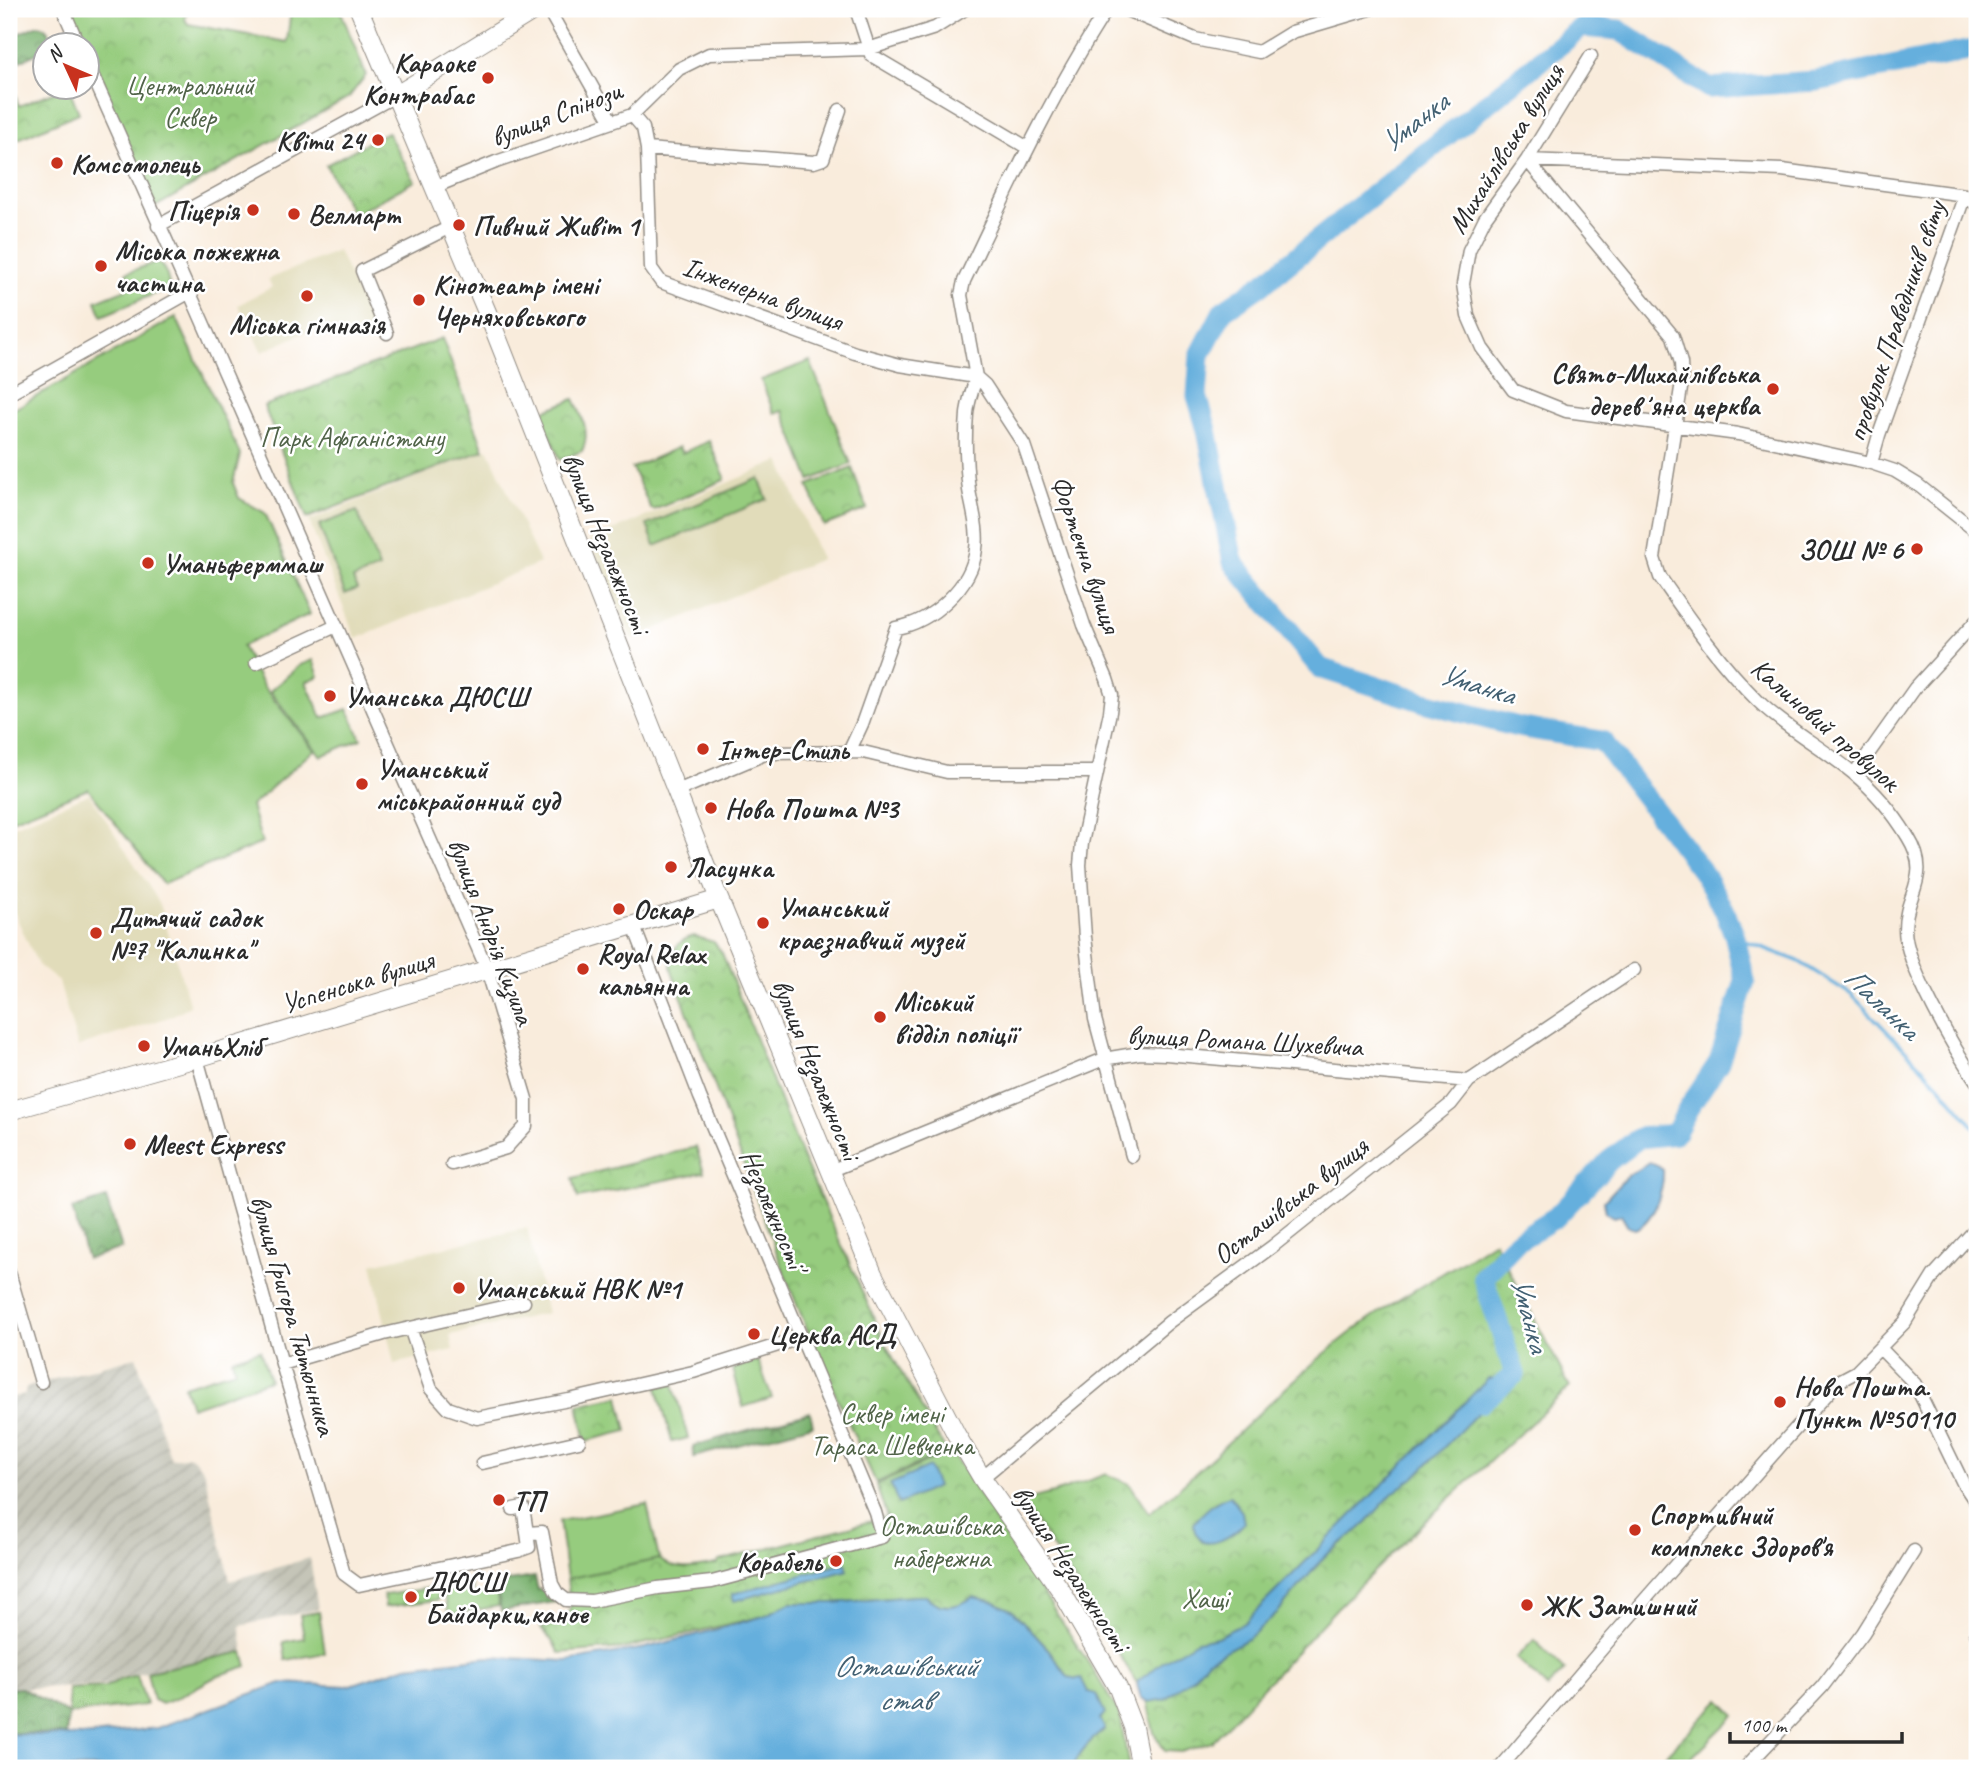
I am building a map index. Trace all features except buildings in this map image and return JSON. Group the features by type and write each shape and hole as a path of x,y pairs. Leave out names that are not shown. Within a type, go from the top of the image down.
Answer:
{"main road":[{"name":"вулиця Незалежності","path":"359,9 452,226 719,899 873,1274 956,1434 982,1478 1062,1592 1118,1688 1133,1727 1141,1768"},
{"path":"395,96 536,9"},
{"name":"Успенська вулиця","path":"9,1111 197,1058 719,899"}],"street":[{"path":"63,9 73,32"},
{"path":"548,9 612,122"},
{"path":"856,9 871,55 1028,148"},
{"name":"вулиця Спінози","path":"435,187 496,162 632,115 679,69 709,54 868,48 935,28 965,9"},
{"name":"Фортечна вулиця","path":"1107,9 1085,41 1028,148 964,281 961,295 976,377 985,385 1024,445 1084,625 1112,695 1082,843 1080,865 1095,1019 1132,1156"},
{"path":"1124,9 1195,39 1259,52 1292,32 1370,9"},
{"name":"Михайлівська вулиця","path":"1591,56 1527,160 1485,218 1469,250 1463,284 1468,316 1482,348 1514,390 1566,411 1738,434 1871,463 1895,471 1918,485 1977,532"},
{"path":"158,226 395,96"},
{"name":"вулиця Андрія Кизила","path":"102,97 487,969 526,1099 526,1126 506,1148 452,1164"},
{"path":"647,149 814,162 823,159 827,152 840,110"},
{"name":"Інженерна вулиця","path":"632,115 643,128 647,149 651,268 661,282 855,352 900,365 976,377"},
{"path":"1527,160 1782,170 1965,195 1977,205"},
{"name":"Калиновий провулок","path":"1527,160 1673,336 1681,363 1682,382 1654,558 1660,577 1729,671 1760,703 1854,774 1880,799 1910,840 1920,870 1905,927 1907,943 1919,975 1957,1053 1977,1082"},
{"name":"провулок Праведників світу","path":"1871,463 1965,195"},
{"path":"387,333 362,271 452,226"},
{"path":"9,394 190,292"},
{"path":"849,752 867,712 896,628 910,626 958,590 975,556 977,545 969,485 967,412 976,377"},
{"path":"1854,774 1916,688 1977,620"},
{"path":"256,663 336,626"},
{"path":"677,791 767,753 863,752 947,772 1097,772"},
{"name":"Незалежності'","path":"527,1534 542,1532 552,1584 557,1593 566,1600 592,1601 658,1588 712,1582 882,1537 875,1512 700,1097 633,924"},
{"name":"Осташівська вулиця","path":"982,1478 1169,1322 1273,1246 1451,1104 1469,1081 1634,970"},
{"name":"вулиця Романа Шухевича","path":"830,1171 1104,1059 1140,1053 1469,1081"},
{"name":"вулиця Григора Тютюнника","path":"197,1058 344,1574 359,1585 518,1551 529,1547 527,1534"},
{"path":"1500,1768 1630,1616 1839,1381 1856,1372 1905,1322 1934,1275 1975,1231"},
{"path":"9,1272 41,1382"},
{"path":"282,1364 410,1328 524,1302"},
{"path":"410,1328 431,1389 448,1408 477,1419 692,1372 800,1338"},
{"path":"1880,1348 1915,1384 1963,1483 1977,1504"},
{"path":"482,1463 579,1441"},
{"path":"513,1509 523,1507 527,1534"},
{"path":"1745,1768 1822,1687 1863,1633 1914,1551"}],"shaded area":[{"name":"Міська гімназія","path":"338,251 377,336 313,329 262,352 238,305 272,287 268,279"},
{"path":"488,449 540,563 356,639 309,521"},
{"path":"780,461 821,559 632,639 590,540"},
{"name":"Дитячий садок №7 \"Калинка\"","path":"89,794 159,902 190,1006 169,1017 78,1047 59,982 38,965 9,901 9,828"},
{"name":"Уманський НВК №1","path":"527,1228 547,1313 450,1335 453,1350 394,1364 372,1264"},
{"path":"136,1357 171,1459 191,1456 204,1471 230,1581 310,1558 318,1609 240,1626 244,1651 122,1677 106,1685 9,1689 9,1398 25,1394 26,1387"}],"green space":[{"name":"Центральний Сквер","path":"66,9 187,9 185,19 188,24 287,42 291,9 340,9 366,75 349,97 155,207 102,88 102,32 77,32"},
{"path":"38,25 48,32 32,32 32,56 20,61 10,37"},
{"path":"9,79 19,106 32,101 75,102 79,113 9,143"},
{"path":"387,132 415,181 353,215 326,165"},
{"path":"156,262 166,274 169,284 166,289 102,316 96,301 131,287 126,273"},
{"name":"Уманьферммаш","path":"176,317 240,454 233,483 239,498 265,513 310,614 242,646 263,686 314,750 251,806 262,843 163,884 88,789 9,821 9,412"},
{"name":"Парк Афганістану","path":"442,338 484,450 307,518 264,406"},
{"path":"810,361 851,464 810,480 783,411 774,413 761,380"},
{"path":"574,399 584,425 585,444 582,451 560,460 541,412"},
{"path":"709,441 724,480 651,509 632,468 679,447 682,453"},
{"path":"852,468 867,509 824,526 808,485"},
{"path":"759,478 767,499 655,546 647,525"},
{"path":"357,511 379,568 353,579 357,589 345,594 319,525"},
{"path":"313,660 319,676 306,682 322,718 348,709 361,739 321,756 270,691 300,665"},
{"name":"Сквер імені Тараса Шевченка","path":"694,936 714,942 722,953 804,1161 886,1345 946,1451 876,1483 788,1283 672,971 671,959 675,949"},
{"path":"696,1147 704,1172 578,1198 573,1178"},
{"path":"106,1198 122,1248 87,1259 72,1209"},
{"name":"Хащі","path":"1494,1241 1570,1387 1419,1527 1337,1608 1212,1742 1181,1752 1165,1751 1154,1733 1147,1700 1078,1586 1022,1501 1057,1492 1106,1474 1130,1484 1149,1513 1335,1345 1380,1312"},
{"path":"260,1350 270,1380 191,1407 184,1386 235,1370 232,1359"},
{"path":"758,1360 772,1398 743,1407 733,1369"},
{"path":"673,1383 688,1438 672,1442 657,1387"},
{"path":"619,1396 627,1431 586,1441 578,1405"},
{"path":"810,1412 813,1425 694,1457 693,1446"},
{"name":"Осташівська набережна","path":"951,1451 1120,1715 1129,1768 1073,1768 1086,1746 1105,1729 1088,1692 1077,1679 1068,1677 1049,1650 1013,1611 995,1602 973,1597 961,1604 943,1606 926,1596 914,1596 833,1603 790,1603 764,1616 625,1648 559,1653 541,1628 567,1617 570,1606 567,1579 659,1559 680,1568 717,1564 719,1561 887,1517 876,1485"},
{"path":"647,1504 659,1559 567,1579 559,1521"},
{"path":"535,1577 538,1590 551,1588 556,1602 501,1611 496,1583"},
{"path":"472,1586 473,1595 496,1592 499,1606 449,1615 443,1590"},
{"name":"ДЮСШ Байдарки,каное","path":"437,1587 438,1600 385,1607 384,1595"},
{"path":"319,1612 325,1653 286,1660 283,1642 304,1638 300,1615"},
{"path":"1534,1640 1565,1670 1547,1688 1516,1658"},
{"path":"243,1652 247,1666 217,1676 162,1704 153,1700 147,1672"},
{"path":"137,1675 146,1705 69,1714 68,1689 105,1687"},
{"path":"21,1688 69,1714 66,1734 9,1733 9,1689"},
{"path":"1720,1700 1735,1715 1681,1768 1652,1768"}],"water":[{"path":"1649,1163 1663,1170 1662,1187 1648,1219 1635,1229 1628,1227 1621,1215 1614,1217 1606,1212 1604,1201 1627,1176"},
{"path":"1488,1379 1496,1379 1504,1386 1416,1476 1393,1493 1364,1525 1324,1557 1279,1611 1248,1639 1208,1660 1193,1677 1165,1699 1149,1702 1141,1698 1138,1681 1197,1641 1217,1637 1244,1623"},
{"path":"929,1467 937,1487 899,1504 890,1484"},
{"path":"1230,1496 1242,1512 1244,1523 1225,1538 1203,1542 1195,1532 1194,1524 1210,1507"},
{"path":"846,1563 848,1570 734,1601 732,1594"},
{"name":"Осташівський став","path":"926,1596 943,1606 961,1604 973,1597 995,1602 1013,1611 1049,1650 1068,1677 1081,1678 1088,1692 1096,1694 1105,1713 1100,1719 1105,1729 1086,1746 1073,1768 9,1768 9,1734 82,1736 157,1728 281,1683 348,1686 407,1666 488,1657 567,1661 645,1648 703,1633 764,1616 790,1603 833,1603"}],"waterway":[{"name":"Уманка","path":"1480,1403 1515,1374 1483,1277 1516,1242 1556,1217 1610,1160 1639,1138 1675,1134 1719,1062 1745,981 1735,937 1724,909 1701,870 1602,741 1518,727 1424,702 1320,668 1233,562 1207,430 1197,396 1200,355 1223,311 1263,284 1582,27 1619,30 1709,88 1816,81 1977,49"},
{"name":"Паланка","path":"1735,937 1798,961 1852,995 1938,1084 1977,1130"}],"place":[{"name":"Караоке Контрабас","path":"488,78"},
{"name":"Квіти 24","path":"378,140"},
{"name":"Комсомолець","path":"57,163"},
{"name":"Піцерія","path":"253,210"},
{"name":"Велмарт","path":"294,214"},
{"name":"Пивний Живіт 1","path":"459,225"},
{"name":"Міська пожежна частина","path":"101,266"},
{"name":"Міська гімназія","path":"307,296"},
{"name":"Кінотеатр імені Черняховського","path":"419,300"},
{"name":"Свято-Михайлівська деревʼяна церква","path":"1773,389"},
{"name":"ЗОШ № 6","path":"1917,549"},
{"name":"Уманьферммаш","path":"148,563"},
{"name":"Уманська ДЮСШ","path":"330,696"},
{"name":"Інтер-Стиль","path":"703,749"},
{"name":"Уманський міськрайонний суд","path":"362,784"},
{"name":"Нова Пошта №3","path":"711,808"},
{"name":"Ласунка","path":"671,867"},
{"name":"Оскар","path":"619,909"},
{"name":"Уманський краєзнавчий музей","path":"763,923"},
{"name":"Дитячий садок №7 \"Калинка\"","path":"96,933"},
{"name":"Royal Relax кальянна","path":"583,969"},
{"name":"Міський відділ поліції","path":"880,1017"},
{"name":"УманьХліб","path":"144,1046"},
{"name":"Meest Express","path":"130,1144"},
{"name":"Уманський НВК №1","path":"459,1288"},
{"name":"Церква АСД","path":"754,1334"},
{"name":"Нова Пошта. Пункт №50110","path":"1780,1402"},
{"name":"ТП","path":"499,1500"},
{"name":"Спортивний комплекс Здоров'я","path":"1635,1530"},
{"name":"Корабель","path":"836,1561"},
{"name":"ДЮСШ Байдарки,каное","path":"411,1597"},
{"name":"ЖК Затишний","path":"1527,1605"}]}
